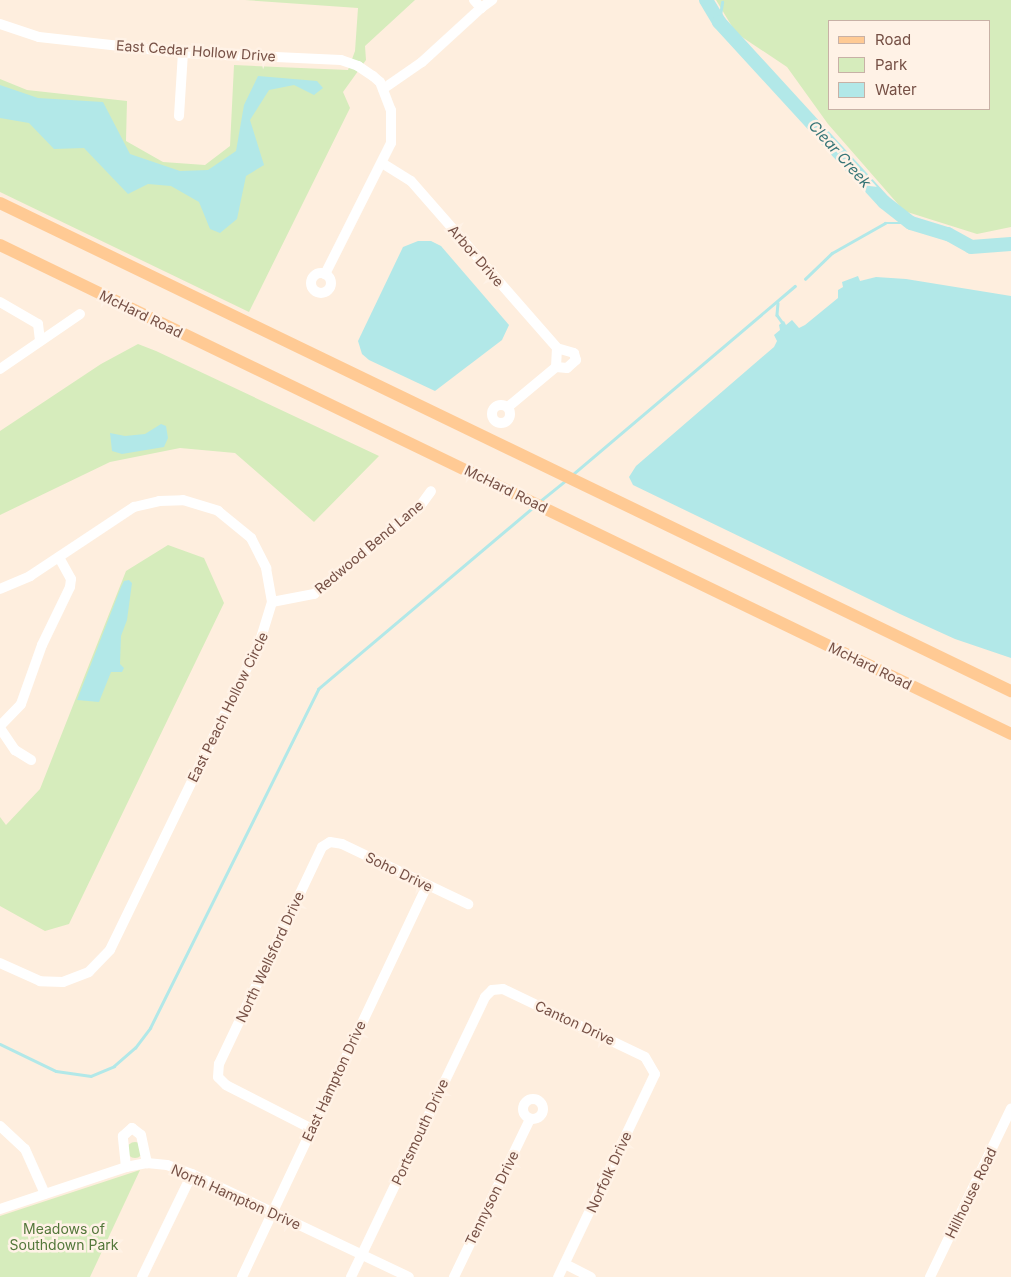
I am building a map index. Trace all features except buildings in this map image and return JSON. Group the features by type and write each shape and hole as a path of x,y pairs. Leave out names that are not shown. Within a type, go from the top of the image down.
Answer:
{"main road":[{"path":"0,203 1011,691"},
{"name":"McHard Road","path":"0,245 1011,734"}],"street":[{"path":"325,274 382,163 393,131 392,110 383,89 422,62 478,4 492,0"},
{"name":"East Cedar Hollow Drive","path":"0,24 38,37 183,53 342,60 358,66 373,76 383,89"},
{"path":"179,116 183,53"},
{"name":"Arbor Drive","path":"382,163 410,181 557,358 508,408"},
{"path":"0,302 38,324 40,341"},
{"path":"0,369 80,314"},
{"name":"Redwood Bend Lane","path":"272,602 305,598 320,590 418,509 431,491"},
{"name":"East Peach Hollow Circle","path":"0,589 18,582 59,557 134,507 170,499 194,502 230,518 251,538 266,568 272,602 260,641 110,950 98,965 78,979 63,982 40,980 0,963"},
{"path":"30,760 15,750 0,727 10,720 21,704 42,645 70,587 71,579 59,557"},
{"name":"Soho Drive","path":"330,842 342,844 468,904"},
{"name":"North Wellsford Drive","path":"310,1128 226,1085 218,1078 219,1064 322,846 330,842"},
{"name":"East Hampton Drive","path":"242,1277 273,1213 310,1128 427,886"},
{"name":"Canton Drive","path":"492,990 503,989 645,1057 653,1066"},
{"name":"Portsmouth Drive","path":"351,1277 485,997 492,990"},
{"name":"Norfolk Drive","path":"558,1277 655,1074 653,1066"},
{"name":"Hillhouse Road","path":"930,1277 1011,1109"},
{"name":"Tennyson Drive","path":"454,1277 530,1119"},
{"path":"0,1126 25,1149 45,1194"},
{"path":"126,1167 123,1136 132,1128 141,1135 146,1163"},
{"name":"North Hampton Drive","path":"0,1209 126,1167 146,1163 192,1174 409,1277"},
{"path":"142,1277 192,1174"},
{"path":"565,1264 591,1277"}],"green space":[{"path":"245,0 415,0 365,46 366,60 343,92 350,108 249,312 0,192 0,79 27,90 127,101 126,141 163,162 205,165 230,146 234,65 348,70 355,51 358,8"},
{"path":"716,0 1011,0 1011,227 977,234 904,211 828,124 787,67 736,33"},
{"path":"138,344 379,456 314,522 235,453 180,448 110,462 0,515 0,431 101,364"},
{"path":"168,545 204,558 224,603 69,924 45,931 0,906 0,817 6,825 40,789 126,571"},
{"path":"132,1142 138,1142 143,1147 141,1156 132,1158 127,1153 127,1147"},
{"name":"Meadows of Southdown Park","path":"140,1170 90,1277 0,1277 0,1216"}],"water":[{"path":"258,76 317,81 323,88 314,95 294,85 269,90 250,120 264,165 246,176 237,219 220,233 210,229 199,202 171,186 148,184 128,194 84,148 54,149 29,123 0,118 0,85 38,98 103,102 130,154 180,171 208,170 236,151 244,105"},
{"path":"418,241 431,241 441,246 509,325 502,340 435,391 369,360 362,354 358,341 403,247"},
{"path":"858,276 860,281 876,277 906,279 1011,296 1011,658 955,639 900,614 633,485 629,477 636,466 774,347 777,341 774,335 780,330 779,325 784,321 786,325 792,320 799,328 805,325 838,298 838,290 843,287 842,282"},
{"path":"161,424 166,426 168,438 164,447 122,454 112,451 110,433 125,436 145,434"},
{"path":"129,580 132,583 127,620 121,636 120,664 124,668 122,672 111,672 99,702 77,700 121,587 124,581"}],"waterway":[{"name":"Clear Creek","path":"706,0 719,22 884,202 911,223 948,234 971,247 1011,244"},
{"path":"719,22 722,2"},
{"path":"805,279 832,253 885,223 911,223"},
{"path":"572,475 795,286"},
{"path":"778,303 777,315 782,322"},
{"path":"539,502 566,480"},
{"path":"0,1044 56,1071 91,1076 114,1066 135,1048 150,1028 318,689 533,507"}]}
